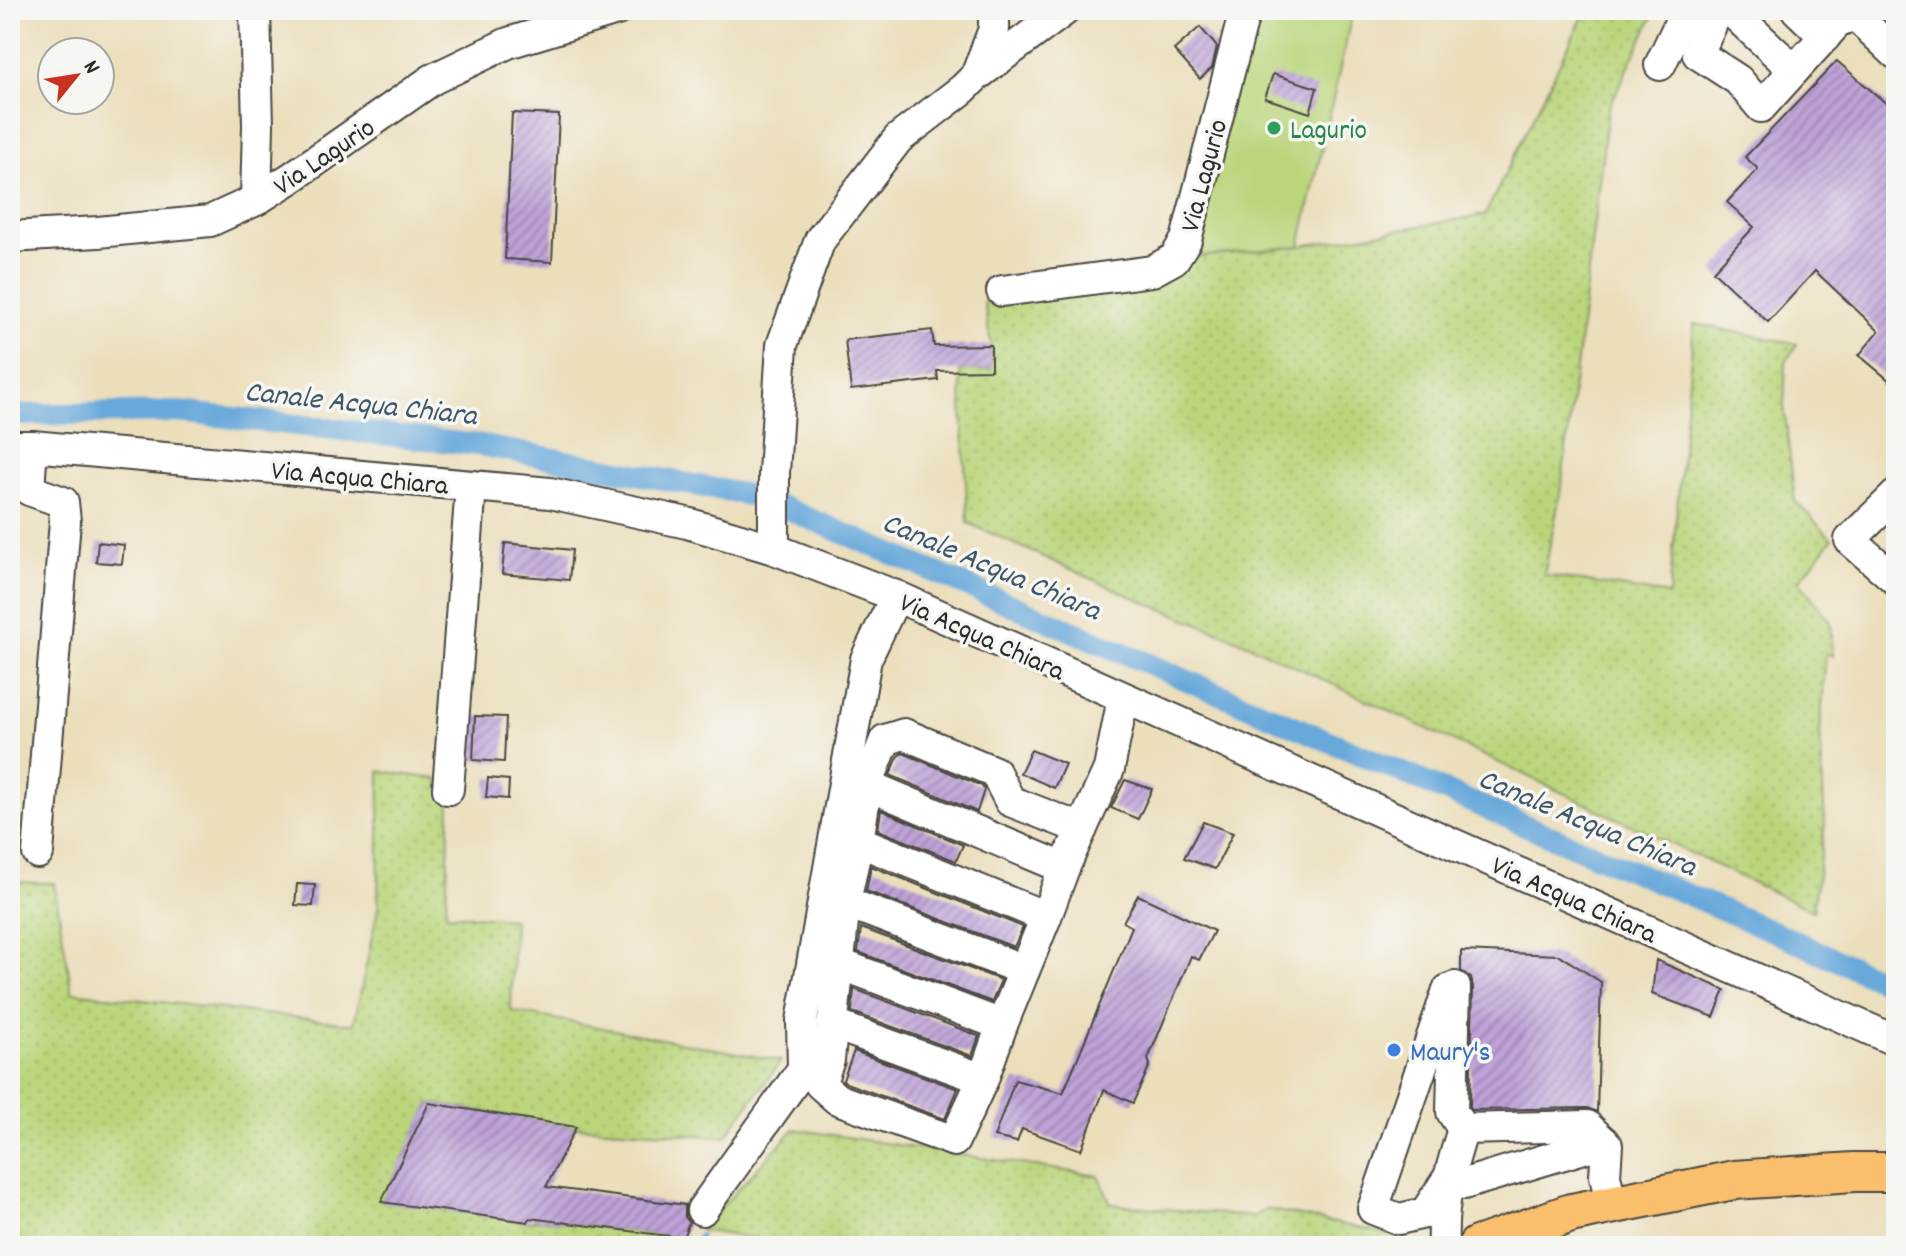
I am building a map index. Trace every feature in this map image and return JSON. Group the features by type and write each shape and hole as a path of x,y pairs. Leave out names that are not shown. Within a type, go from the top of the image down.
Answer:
{"main road":[{"path":"1477,1246 1571,1213 1734,1180 1896,1172"}],"street":[{"path":"255,10 256,200"},
{"name":"Via Lagurio","path":"10,237 210,221 256,200 291,178 433,79 508,43 617,10"},
{"path":"976,76 994,29 994,10"},
{"name":"Via Lagurio","path":"1002,291 1152,271 1174,259 1186,240 1245,10"},
{"path":"1660,65 1686,10"},
{"path":"1718,10 1698,54 1738,80 1761,107 1837,23 1858,13 1896,54"},
{"path":"1730,10 1794,70"},
{"path":"1797,10 1825,37"},
{"path":"774,538 774,473 782,345 820,240 898,139 963,89 1044,16"},
{"path":"21,446 29,490 63,502 65,521 38,853"},
{"name":"Via Acqua Chiara","path":"21,446 550,493 687,523 774,538 1123,698 1896,1041"},
{"path":"448,789 471,486"},
{"path":"1896,495 1850,540 1896,580"},
{"path":"702,1210 803,1069 802,1021 866,659 896,596"},
{"path":"1082,829 1010,801 995,772 904,734 885,740 867,785 845,902 829,1060 820,1084 837,1099 954,1141 983,1079 1064,868 1082,829 1109,769 1123,698"},
{"path":"867,785 1064,868"},
{"path":"858,841 1046,917"},
{"path":"845,902 1024,970"},
{"path":"840,964 1002,1025"},
{"path":"1447,1180 1425,1213 1399,1219 1373,1209 1448,990 1455,987 1452,1112 1463,1129"},
{"path":"832,1024 983,1079"},
{"path":"1463,1129 1587,1126 1607,1145 1605,1176 1612,1205"},
{"path":"1443,1246 1447,1180 1463,1129"},
{"path":"1447,1180 1464,1184 1604,1142"}],"green space":[{"name":"Lagurio","path":"1254,10 1353,10 1300,246 1188,258"},
{"path":"1586,10 1656,10 1608,109 1561,490 1544,575 1669,595 1694,324 1797,344 1786,362 1784,406 1795,501 1832,539 1799,581 1831,622 1833,656 1826,653 1820,734 1825,824 1813,911 1239,640 1128,595 968,523 960,370 991,370 991,345 984,302 1169,277 1188,258 1300,246 1485,215"},
{"path":"380,771 437,779 450,804 446,914 514,919 511,1011 781,1061 725,1137 576,1127 430,1103 382,1201 528,1222 539,1219 683,1238 678,1246 10,1246 10,882 54,883 72,992 354,1024 378,908"},
{"path":"794,1129 1099,1176 1111,1204 1253,1217 1267,1209 1408,1238 1394,1246 798,1246 700,1230"}],"building":[{"path":"1200,27 1217,47 1212,68 1200,79 1174,50"},
{"path":"1837,61 1896,112 1896,386 1859,355 1879,331 1815,271 1768,322 1713,271 1754,227 1727,202 1758,169 1745,157"},
{"path":"1273,74 1317,88 1310,113 1265,98"},
{"path":"512,113 559,115 552,262 505,259"},
{"path":"932,330 934,346 991,345 991,370 937,371 938,380 851,390 845,340"},
{"path":"98,542 124,545 122,564 96,562"},
{"path":"505,543 572,550 569,580 502,574"},
{"path":"475,716 506,717 504,762 473,760"},
{"path":"1031,750 1065,764 1054,788 1020,773"},
{"path":"903,753 982,786 984,790 977,812 890,775 899,755"},
{"path":"488,778 509,780 508,799 486,797"},
{"path":"1125,780 1152,789 1138,819 1111,808"},
{"path":"881,810 963,845 956,861 878,830"},
{"path":"1203,822 1233,833 1215,869 1184,858"},
{"path":"871,866 1023,927 1014,947 866,891"},
{"path":"297,884 315,885 313,906 295,905"},
{"path":"1138,895 1214,931 1199,960 1191,956 1133,1103 1104,1090 1081,1150 1022,1129 1017,1142 994,1137 1015,1080 1063,1093 1132,927 1123,922"},
{"path":"861,928 1001,980 992,1002 858,952"},
{"path":"1461,951 1559,955 1601,982 1597,1112 1587,1108 1472,1110 1473,987 1471,978 1461,971"},
{"path":"1656,960 1725,990 1714,1017 1652,994"},
{"path":"854,989 979,1036 972,1056 852,1012"},
{"path":"854,1051 958,1089 945,1119 846,1083 843,1080"},
{"path":"429,1103 576,1127 546,1187 685,1205 685,1217 689,1222 683,1238 530,1218 528,1222 381,1202"}],"waterway":[{"name":"Canale Acqua Chiara","path":"10,415 179,412 479,445 759,497 1784,936 1896,987"},
{"path":"693,1246 700,1236"}],"place":[{"name":"Lagurio","path":"1274,128"},
{"name":"Maury's","path":"1394,1050"}]}
